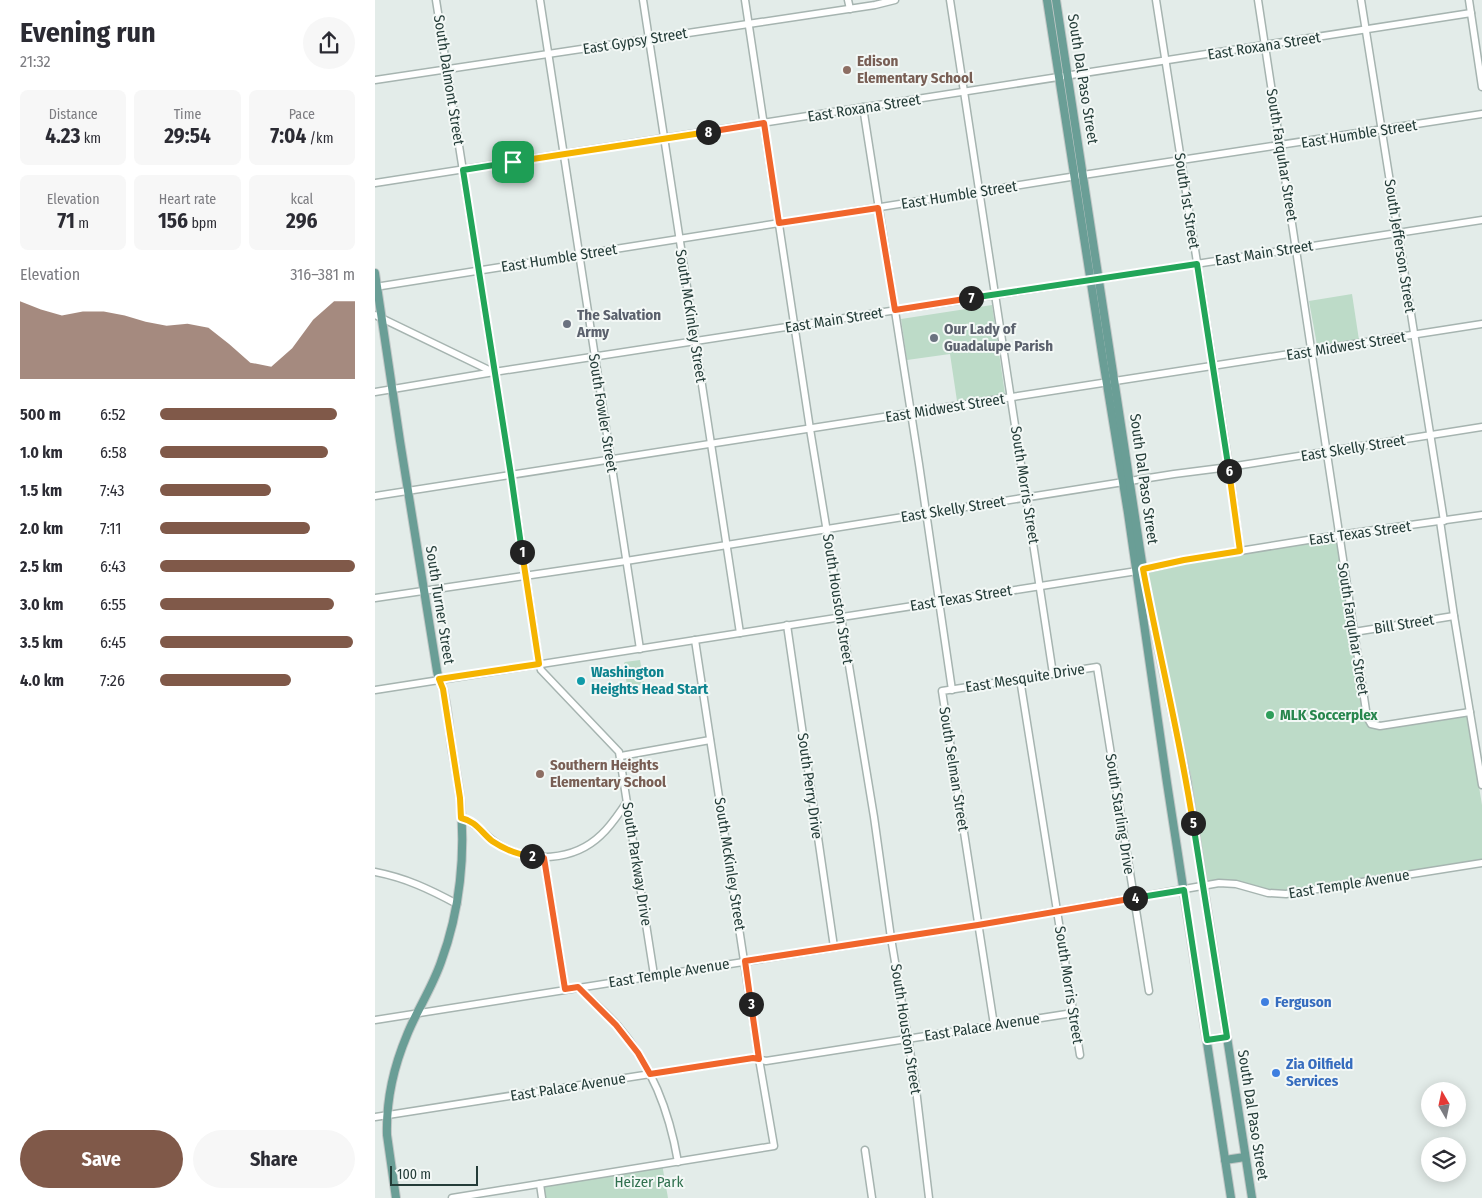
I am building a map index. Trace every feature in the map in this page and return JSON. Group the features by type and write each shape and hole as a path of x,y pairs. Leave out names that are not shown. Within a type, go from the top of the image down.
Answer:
{"main road":[{"name":"South Dal Paso Street","path":"1047,0 1090,280 1107,382 1127,482"},
{"name":"South Dal Paso Street","path":"1057,0 1115,380 1168,791 1231,1198"},
{"name":"South Turner Street","path":"375,273 379,317 393,389 424,591 439,679 443,689 460,798 462,855 457,904 441,961 407,1034 390,1091 387,1141 396,1198"},
{"name":"South Dal Paso Street","path":"1140,570 1187,780 1252,1198"},
{"path":"1207,1040 1227,1037"},
{"path":"1225,1160 1245,1157"}],"street":[{"name":"South Dalmont Street","path":"436,0 539,664"},
{"name":"South Fowler Street","path":"540,0 640,648"},
{"name":"South McKinley Street","path":"643,0 740,633"},
{"name":"South Houston Street","path":"745,0 810,429 874,817 891,938 922,1130 929,1198"},
{"path":"848,0 849,9"},
{"name":"East Gypsy Street","path":"375,80 849,9 895,0"},
{"name":"South Morris Street","path":"950,0 1053,674"},
{"name":"South 1st Street","path":"1156,0 1229,467 1240,551"},
{"name":"South Farquhar Street","path":"1259,0 1367,717 1371,724 1380,726 1470,712"},
{"name":"South Jefferson Street","path":"1361,0 1430,436 1454,616 1482,786"},
{"path":"1469,0 1482,87"},
{"name":"East Roxana Street","path":"375,183 1471,13"},
{"name":"South Selman Street","path":"863,108 952,690 942,691 994,1024"},
{"name":"East Humble Street","path":"376,286 1482,114"},
{"name":"East Main Street","path":"375,392 595,356 1482,220"},
{"path":"379,317 494,372"},
{"name":"East Midwest Street","path":"375,496 1482,324"},
{"name":"East Skelly Street","path":"375,598 827,530 1026,497 1482,427"},
{"name":"East Texas Street","path":"375,690 1140,570 1184,560 1339,535 1482,515"},
{"name":"Bill Street","path":"1354,632 1454,616"},
{"name":"South Perry Drive","path":"787,625 834,947"},
{"name":"South McKinley Street","path":"678,1162 774,1146 695,640"},
{"path":"539,664 541,670 617,749 621,756 710,740"},
{"name":"East Mesquite Drive","path":"952,690 1097,667"},
{"name":"South Starling Drive","path":"1097,667 1149,991"},
{"name":"South Morris Street","path":"1020,679 1080,1055"},
{"name":"South Parkway Drive","path":"621,756 654,975"},
{"path":"461,818 471,820 491,840 507,849 524,855 544,858 569,853 601,836 627,802"},
{"path":"544,858 565,989"},
{"name":"East Temple Avenue","path":"375,1020 978,925 1219,883 1236,884 1268,893 1286,894 1482,863"},
{"path":"375,872 413,882 457,904"},
{"path":"452,1198 678,1162 667,1113 650,1074 638,1053 616,1025 578,987"},
{"name":"East Palace Avenue","path":"375,1117 753,1058 766,1061 1073,1012"},
{"path":"865,1150 872,1198"},
{"path":"539,1184 542,1198"}],"green space":[{"path":"1352,294 1359,340 1317,345 1309,301"},
{"path":"992,305 1005,394 957,401 950,354 907,360 901,319"},
{"name":"MLK Soccerplex","path":"1339,535 1371,724 1467,713 1482,805 1482,863 1286,894 1244,885 1203,886 1187,780 1143,569"},
{"path":"640,660 644,684 627,687 624,663"},
{"name":"Heizer Park","path":"662,1164 668,1198 542,1198 540,1184"}],"place":[{"name":"Edison Elementary School","path":"847,70"},
{"name":"The Salvation Army","path":"567,324"},
{"name":"Our Lady of Guadalupe Parish","path":"934,338"},
{"name":"Washington Heights Head Start","path":"581,681"},
{"name":"MLK Soccerplex","path":"1270,715"},
{"name":"Southern Heights Elementary School","path":"540,774"},
{"name":"Ferguson","path":"1265,1002"},
{"name":"Zia Oilfield Services","path":"1276,1073"}],"route":[{"path":"764,123 779,223 878,208 895,310 1197,264 1229,467 1240,551 1143,569 1187,780 1227,1037 1207,1040 1184,890 978,925 745,961 759,1059 753,1058 650,1074 638,1053 616,1025 578,987 565,989 544,858 519,854 498,845 471,820 461,818 460,798 443,689 439,679 539,664 463,170 513,162 764,123"}]}
